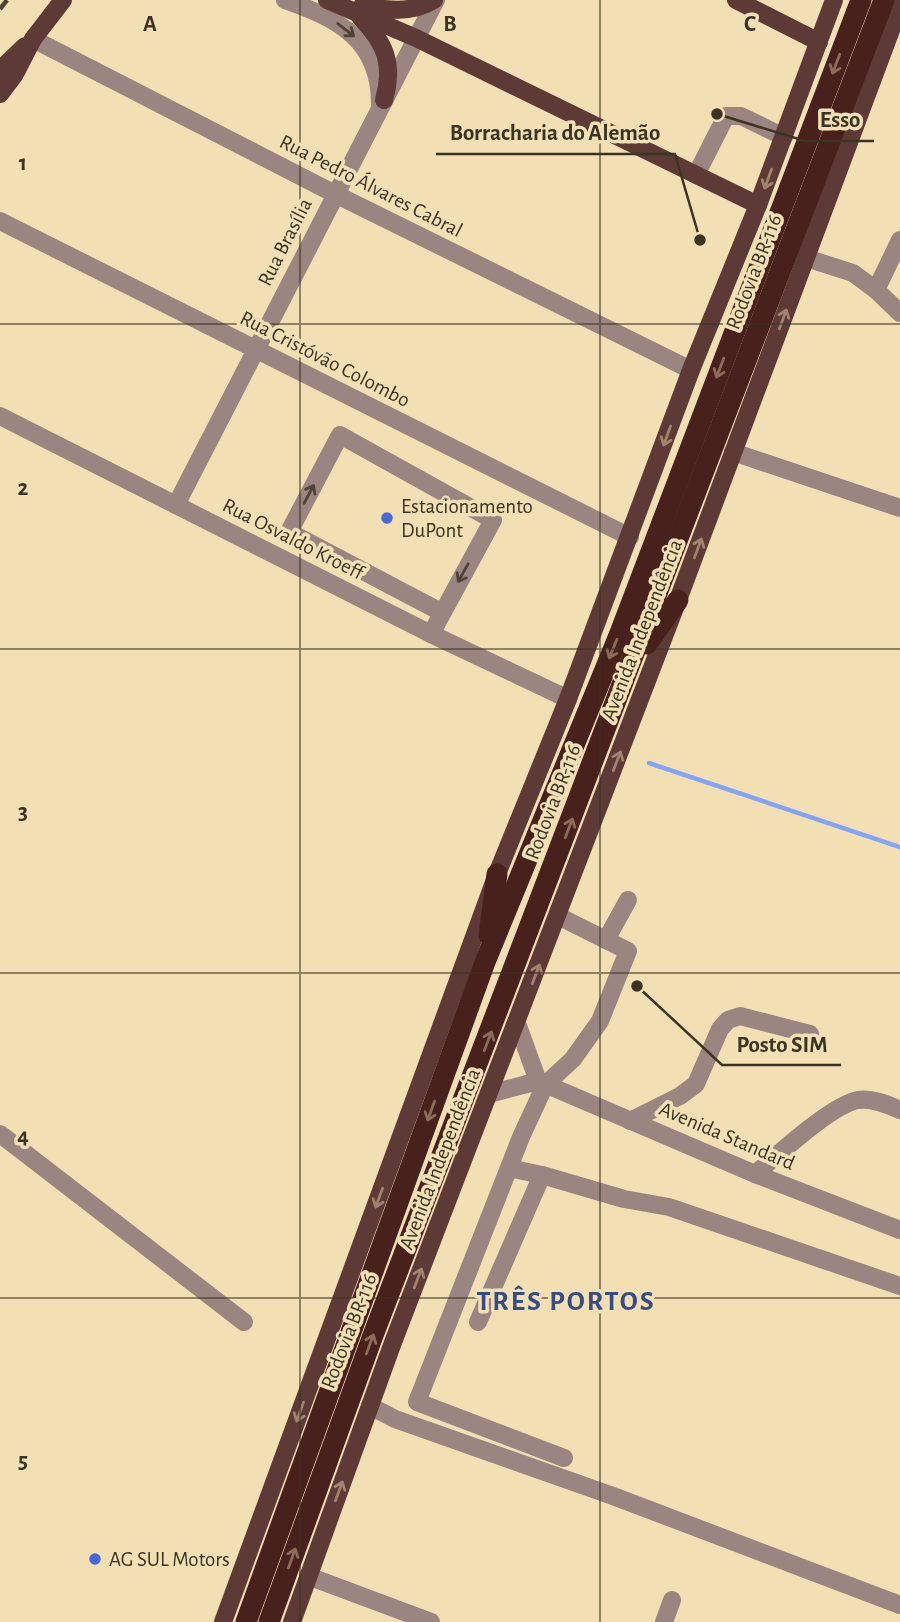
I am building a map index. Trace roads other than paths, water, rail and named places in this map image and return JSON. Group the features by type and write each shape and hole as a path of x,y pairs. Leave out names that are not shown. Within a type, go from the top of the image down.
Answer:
{"highway":[{"name":"Rodovia BR-116","path":"246,1622 485,962 620,633 861,0"},
{"name":"Rodovia BR-116","path":"268,1622 372,1339 884,0"},
{"path":"628,672 678,600"},
{"path":"485,962 497,874"}],"main road":[{"path":"0,70 33,39 63,0"},
{"path":"327,0 355,7 400,10 422,6 435,0"},
{"path":"736,0 819,42"},
{"name":"Rodovia BR-116","path":"223,1622 497,874 568,699 834,0"},
{"name":"Avenida Independência","path":"292,1622 370,1406 678,600 900,6"},
{"path":"355,7 388,59 388,84 382,104"},
{"path":"355,7 758,205"},
{"path":"0,94 15,74 33,39"}],"street":[{"path":"285,0 335,21 361,42 377,73 382,104"},
{"name":"Rua Brasília","path":"176,505 435,0"},
{"name":"Rua Pedro Álvares Cabral","path":"33,39 335,194 691,370"},
{"path":"696,175 726,116 741,116 784,137"},
{"name":"Rua Cristóvão Colombo","path":"0,221 630,537"},
{"path":"876,289 900,240"},
{"path":"806,257 853,273 876,289 900,313"},
{"name":"Rua Osvaldo Kroeff","path":"0,416 430,634 568,699"},
{"path":"430,634 493,520 340,435 289,532 441,612"},
{"path":"733,452 900,508"},
{"path":"606,940 628,900"},
{"path":"489,1094 542,1083 573,1059 600,1021 628,950 558,916"},
{"path":"630,1121 680,1096 696,1084 720,1029 728,1020 740,1016 810,1034"},
{"path":"517,1023 542,1083 417,1402 564,1458"},
{"name":"Avenida Standard","path":"542,1083 755,1174 900,1230"},
{"path":"755,1174 830,1114 857,1100 878,1101 900,1110"},
{"path":"0,1134 244,1322"},
{"path":"509,1168 624,1199 669,1207 900,1286"},
{"path":"478,1322 542,1175"},
{"path":"370,1406 395,1419 613,1496 900,1605"},
{"path":"308,1576 431,1622"},
{"path":"664,1622 672,1600"}],"waterway":[{"path":"649,763 900,847"}],"railway":[{"path":"0,9 7,0"}],"place":[{"name":"Esso","path":"717,114"},
{"name":"Borracharia do Alemão","path":"700,240"},
{"name":"Estacionamento DuPont","path":"387,518"},
{"name":"Posto SIM","path":"637,986"},
{"name":"AG SUL Motors","path":"95,1559"}],"district":[{"name":"TRÊS PORTOS","path":"566,1302"}]}
